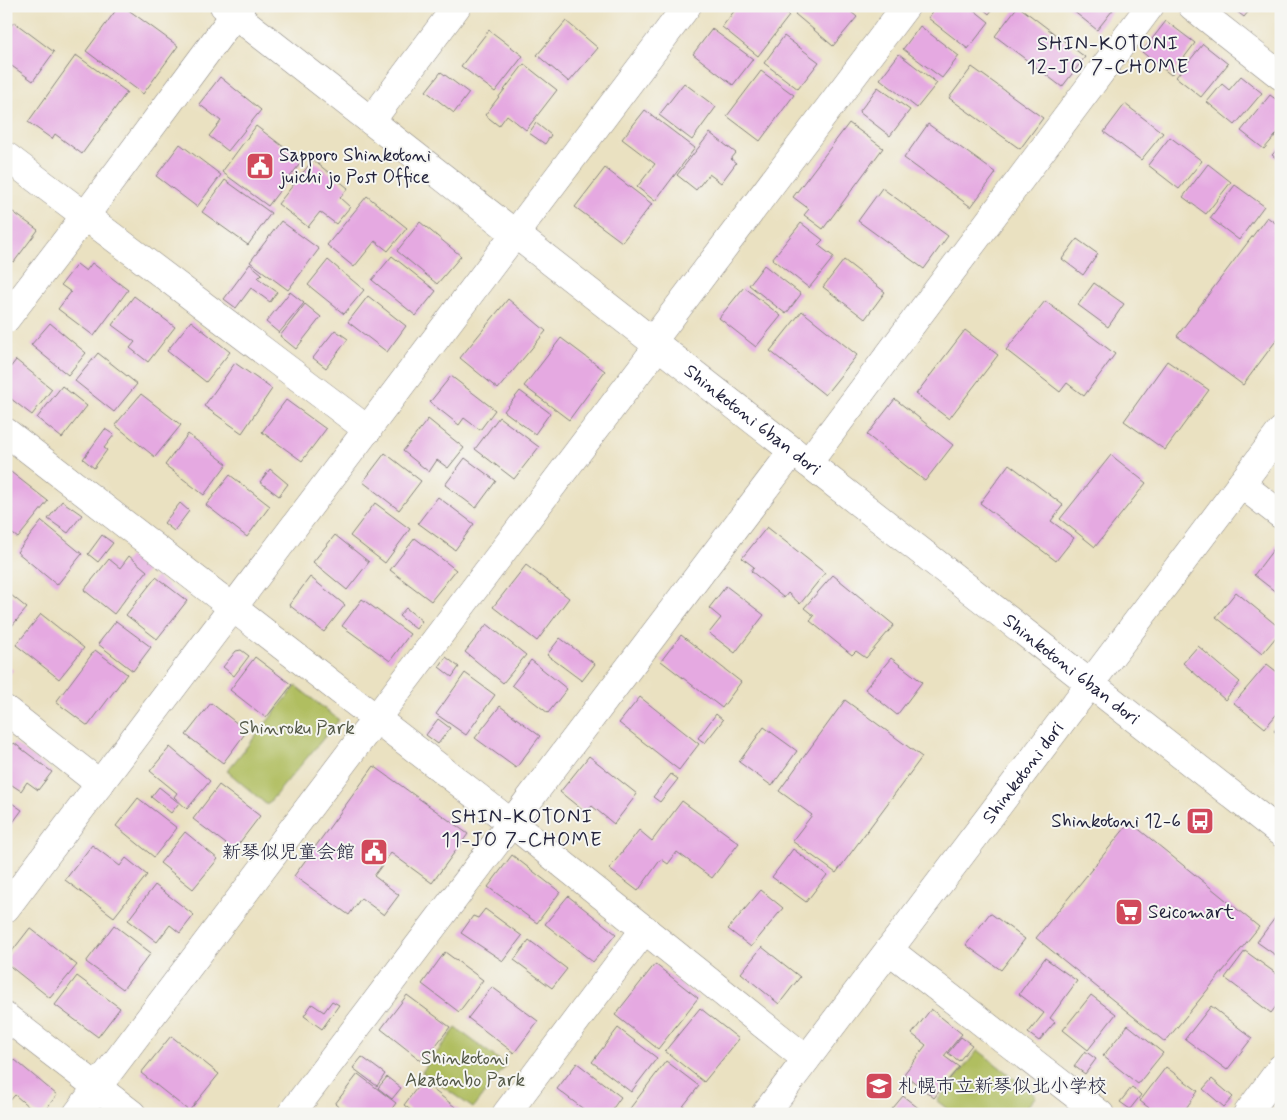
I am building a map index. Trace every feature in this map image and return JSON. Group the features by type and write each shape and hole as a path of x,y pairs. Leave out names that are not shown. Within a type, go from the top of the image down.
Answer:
{"street":[{"path":"371,121 458,6"},
{"path":"6,908 516,235 687,6"},
{"path":"77,1114 377,719 906,6"},
{"path":"291,1114 510,823 800,457 1150,6"},
{"path":"1192,6 1281,76"},
{"path":"6,319 85,216 233,9"},
{"name":"Shinkotoni 6ban dori","path":"233,9 371,121 1281,833"},
{"path":"6,156 368,430"},
{"name":"Shinkotoni dori","path":"765,1114 1281,431"},
{"path":"6,432 510,823 806,1059"},
{"path":"1241,484 1281,515"},
{"path":"6,710 100,784"},
{"path":"506,1114 645,929"},
{"path":"889,950 1100,1114"},
{"path":"6,1017 132,1114"},
{"path":"1247,1114 1281,1068"}],"green space":[{"name":"Shinroku Park","path":"296,686 339,720 267,805 227,771"},
{"name":"Shinkotoni Akatonbo Park","path":"456,1028 506,1065 473,1108 422,1072"},
{"path":"978,1050 1036,1096 1021,1114 954,1114 937,1101"}],"building":[{"path":"119,6 123,6 178,46 143,94 86,51"},
{"path":"738,6 777,6 789,16 758,56 722,27"},
{"path":"801,6 844,6 857,17 833,46 795,14"},
{"path":"937,6 969,6 989,22 968,49 928,18"},
{"path":"980,6 995,6 989,14"},
{"path":"1018,6 1085,57 1062,87 995,36"},
{"path":"1067,6 1116,6 1097,30"},
{"path":"1230,6 1253,6 1244,17"},
{"path":"566,21 598,48 569,82 537,55"},
{"path":"1166,21 1195,43 1171,75 1142,52"},
{"path":"14,22 54,52 33,81 6,62 6,32"},
{"path":"920,26 959,56 942,78 903,49"},
{"path":"712,29 753,59 733,85 693,54"},
{"path":"489,30 523,56 495,92 461,66"},
{"path":"784,36 819,62 798,89 764,63"},
{"path":"1203,44 1228,64 1201,97 1176,77"},
{"path":"899,54 937,83 917,108 880,79"},
{"path":"76,55 127,92 82,154 55,134 52,139 28,122"},
{"path":"524,64 557,90 526,130 507,115 499,126 485,115"},
{"path":"972,67 1043,118 1020,149 949,98"},
{"path":"761,71 794,95 760,141 727,116"},
{"path":"441,72 469,93 454,113 426,91"},
{"path":"1241,76 1262,93 1235,125 1207,102 1222,84 1229,90"},
{"path":"220,77 261,110 228,151 209,136 221,121 199,104"},
{"path":"684,83 716,107 692,140 659,115"},
{"path":"878,87 910,110 890,136 859,112"},
{"path":"1270,95 1281,103 1281,129 1264,149 1241,131"},
{"path":"1125,104 1163,133 1141,160 1104,132"},
{"path":"645,110 695,148 655,201 637,187 655,164 622,139"},
{"path":"536,123 551,135 545,144 529,133"},
{"path":"849,123 883,148 823,229 804,215 809,209 793,197"},
{"path":"928,124 996,173 971,207 904,158"},
{"path":"256,126 302,161 268,206 222,172"},
{"path":"710,133 736,153 731,159 736,163 721,183 709,174 696,190 677,175"},
{"path":"1170,137 1202,161 1179,189 1148,165"},
{"path":"180,144 221,175 197,207 156,176"},
{"path":"1281,145 1281,162 1272,155"},
{"path":"313,160 348,188 340,198 350,207 336,224 320,212 308,227 278,204"},
{"path":"1208,164 1231,182 1206,214 1183,197"},
{"path":"605,168 652,204 622,242 575,207"},
{"path":"225,180 271,213 248,245 202,212"},
{"path":"1235,185 1264,206 1239,240 1210,218"},
{"path":"882,188 948,236 924,269 858,221"},
{"path":"367,196 407,228 388,251 375,241 354,267 327,245"},
{"path":"6,207 38,230 14,262 6,257"},
{"path":"1267,217 1281,227 1281,334 1243,385 1177,336"},
{"path":"281,221 319,249 288,290 250,262"},
{"path":"420,222 461,256 437,284 397,251"},
{"path":"801,223 823,240 818,245 834,257 809,288 772,259"},
{"path":"1077,239 1098,254 1083,275 1062,259"},
{"path":"392,256 436,291 416,316 372,280"},
{"path":"328,260 364,290 344,314 308,285"},
{"path":"844,260 885,292 865,319 823,287"},
{"path":"92,263 128,290 94,336 58,309 71,292 61,285 77,264 86,271"},
{"path":"250,264 262,274 258,278 277,292 270,302 251,288 236,308 224,299"},
{"path":"764,265 801,294 786,314 749,285"},
{"path":"1094,283 1124,304 1108,327 1078,305"},
{"path":"744,287 781,316 756,347 719,318"},
{"path":"290,292 304,303 279,333 266,322"},
{"path":"134,296 175,327 148,362 130,348 135,342 112,325"},
{"path":"368,296 406,326 387,352 348,322"},
{"path":"508,299 546,331 498,389 460,358"},
{"path":"1045,301 1115,354 1084,396 1067,383 1060,392 1006,350"},
{"path":"305,304 321,317 296,349 280,336"},
{"path":"802,311 857,355 825,395 770,351"},
{"path":"191,321 230,352 206,382 167,351"},
{"path":"50,323 86,353 68,375 31,345"},
{"path":"335,330 348,339 326,368 313,358"},
{"path":"965,330 998,355 949,419 916,394"},
{"path":"561,338 605,371 569,420 524,386"},
{"path":"98,353 137,384 114,412 75,381"},
{"path":"16,360 52,389 32,415 6,395 6,373"},
{"path":"1167,361 1209,390 1165,450 1124,421"},
{"path":"235,363 272,389 242,433 204,406"},
{"path":"451,376 495,410 480,430 464,418 459,425 430,402"},
{"path":"62,386 87,406 62,438 37,418"},
{"path":"520,391 550,413 535,434 504,411"},
{"path":"141,394 181,425 155,457 115,425"},
{"path":"895,399 953,445 925,481 867,435"},
{"path":"286,400 326,429 302,461 262,432"},
{"path":"499,417 539,447 514,479 475,449"},
{"path":"428,419 464,448 448,468 437,460 429,472 403,451"},
{"path":"105,429 114,435 104,448 107,450 94,468 83,459"},
{"path":"188,434 227,464 204,495 165,465"},
{"path":"385,453 421,481 399,510 363,482"},
{"path":"1111,455 1146,483 1095,547 1060,519"},
{"path":"465,458 496,481 476,508 445,485"},
{"path":"1009,464 1063,505 1051,521 1074,538 1056,561 980,503"},
{"path":"7,469 48,501 18,538 6,529"},
{"path":"270,469 288,484 279,496 260,482"},
{"path":"230,475 270,506 247,537 206,505"},
{"path":"438,497 474,524 455,550 418,523"},
{"path":"62,501 82,515 68,533 48,519"},
{"path":"180,503 189,511 174,531 164,523"},
{"path":"375,503 410,529 385,563 350,536"},
{"path":"42,521 82,554 57,585 17,552"},
{"path":"767,527 825,573 800,604 788,593 784,598 751,571 754,567 742,558"},
{"path":"102,535 113,543 98,562 88,554"},
{"path":"335,535 369,562 347,590 313,562"},
{"path":"415,538 456,570 431,601 390,570"},
{"path":"1279,542 1281,544 1281,596 1254,575"},
{"path":"129,556 147,571 114,614 84,590 109,559 120,568"},
{"path":"526,565 569,598 537,641 493,607"},
{"path":"833,575 894,625 866,658 856,651 852,655 810,621 814,616 804,608"},
{"path":"156,577 187,601 157,639 126,615"},
{"path":"310,577 345,605 324,632 289,605"},
{"path":"726,586 764,615 735,653 709,633 721,618 709,608"},
{"path":"6,591 27,608 6,633"},
{"path":"1236,592 1281,629 1262,654 1216,617"},
{"path":"362,599 410,634 390,661 342,626"},
{"path":"406,608 422,621 416,629 399,616"},
{"path":"41,614 84,648 59,679 16,645"},
{"path":"116,621 151,647 133,671 98,644"},
{"path":"487,624 526,655 503,683 465,652"},
{"path":"681,635 741,682 722,708 661,661"},
{"path":"560,638 595,664 582,681 547,655"},
{"path":"1198,646 1240,682 1225,700 1183,663"},
{"path":"95,650 127,674 88,726 56,702"},
{"path":"241,650 249,656 234,676 223,667 236,651"},
{"path":"255,657 292,685 266,718 230,690"},
{"path":"446,657 459,667 452,677 439,667"},
{"path":"891,658 922,682 897,715 865,689"},
{"path":"531,660 567,689 548,713 512,685"},
{"path":"1267,664 1281,675 1281,709 1265,728 1234,703"},
{"path":"6,665 13,670 6,679"},
{"path":"465,673 495,695 466,735 436,714"},
{"path":"640,697 699,744 679,770 619,723"},
{"path":"845,700 922,757 836,873 792,841 812,815 779,791"},
{"path":"211,703 247,731 223,763 186,735"},
{"path":"500,706 540,736 516,768 475,738"},
{"path":"716,714 723,720 705,743 698,738"},
{"path":"438,719 450,728 438,744 426,735"},
{"path":"1281,723 1281,737 1274,731"},
{"path":"764,727 797,751 772,786 739,762"},
{"path":"14,743 52,772 38,790 27,782 21,791 6,781 6,752"},
{"path":"170,747 210,781 187,809 174,797 177,793 150,771"},
{"path":"589,756 637,794 614,824 592,806 586,813 560,792"},
{"path":"374,766 468,834 432,883 391,853 374,876 399,895 384,915 361,898 349,915 294,876"},
{"path":"671,774 678,779 660,802 653,797"},
{"path":"219,785 260,816 234,850 193,819"},
{"path":"159,787 179,803 171,813 151,797"},
{"path":"138,798 177,828 154,857 116,826"},
{"path":"6,799 22,810 6,832"},
{"path":"682,801 739,843 712,878 677,852 668,864 661,859 638,891 609,869 639,830 652,841"},
{"path":"1130,822 1259,927 1165,1042 1036,938"},
{"path":"185,832 218,859 193,889 160,863"},
{"path":"92,845 120,866 126,858 147,875 114,917 65,880"},
{"path":"793,849 827,875 806,902 772,877"},
{"path":"512,855 560,892 537,923 488,887"},
{"path":"155,885 194,915 180,933 170,925 157,942 128,920"},
{"path":"761,890 783,908 751,947 728,929"},
{"path":"568,896 616,934 593,962 545,924"},
{"path":"485,909 522,936 503,961 461,933 473,916 478,918"},
{"path":"1281,910 1281,959 1257,942"},
{"path":"990,913 1025,939 1001,970 966,945"},
{"path":"114,925 151,953 123,989 86,962"},
{"path":"30,928 77,965 50,998 6,963 6,959"},
{"path":"529,940 567,969 552,988 514,960"},
{"path":"762,947 800,977 779,1004 741,973"},
{"path":"1245,951 1281,977 1281,1000 1271,1013 1225,978"},
{"path":"445,952 483,980 459,1012 422,984"},
{"path":"1045,958 1077,981 1050,1018 1055,1022 1039,1041 1028,1033 1044,1013 1019,994"},
{"path":"655,964 698,998 658,1049 615,1015"},
{"path":"77,976 120,1008 98,1037 55,1005"},
{"path":"492,987 538,1021 514,1053 468,1018"},
{"path":"407,995 450,1027 423,1062 381,1029"},
{"path":"1091,995 1116,1014 1088,1050 1063,1030"},
{"path":"332,1001 339,1005 322,1029 304,1016 312,1004 324,1012"},
{"path":"1211,1006 1252,1038 1227,1070 1185,1039"},
{"path":"700,1008 739,1039 704,1082 665,1051"},
{"path":"931,1009 962,1034 944,1056 959,1067 934,1098 904,1074 926,1045 912,1034"},
{"path":"1128,1025 1163,1053 1138,1084 1103,1056"},
{"path":"618,1028 657,1058 631,1092 592,1062"},
{"path":"171,1036 219,1074 189,1111 141,1073"},
{"path":"961,1037 972,1045 959,1061 948,1053"},
{"path":"1085,1051 1096,1059 1085,1074 1074,1066"},
{"path":"362,1057 385,1074 377,1086 353,1068"},
{"path":"15,1060 57,1095 42,1114 37,1114 15,1095 6,1105 6,1071"},
{"path":"666,1061 699,1086 677,1114 632,1114 628,1111"},
{"path":"577,1063 621,1097 609,1114 590,1114 557,1089"},
{"path":"1166,1067 1198,1091 1182,1114 1157,1114 1140,1101"},
{"path":"358,1074 396,1103 388,1114 347,1114 335,1104"},
{"path":"387,1077 401,1088 392,1099 378,1088"},
{"path":"1212,1079 1233,1097 1224,1107 1203,1089"},
{"path":"422,1081 464,1114 416,1114 404,1105"},
{"path":"1132,1087 1141,1095 1130,1109 1120,1102"},
{"path":"903,1096 926,1114 888,1114"}],"place":[{"name":"Sapporo Shinkotoni juichi jo Post Office","path":"260,166"},
{"name":"Shinkotoni 12-6","path":"1200,821"},
{"name":"新琴似児童会館","path":"374,852"},
{"name":"Seicomart","path":"1129,912"},
{"name":"札幌市立新琴似北小学校","path":"879,1086"}],"district":[{"name":"SHIN-KOTONI 12-JO 7-CHOME","path":"1108,56"},
{"name":"SHIN-KOTONI 11-JO 7-CHOME","path":"522,828"}]}
